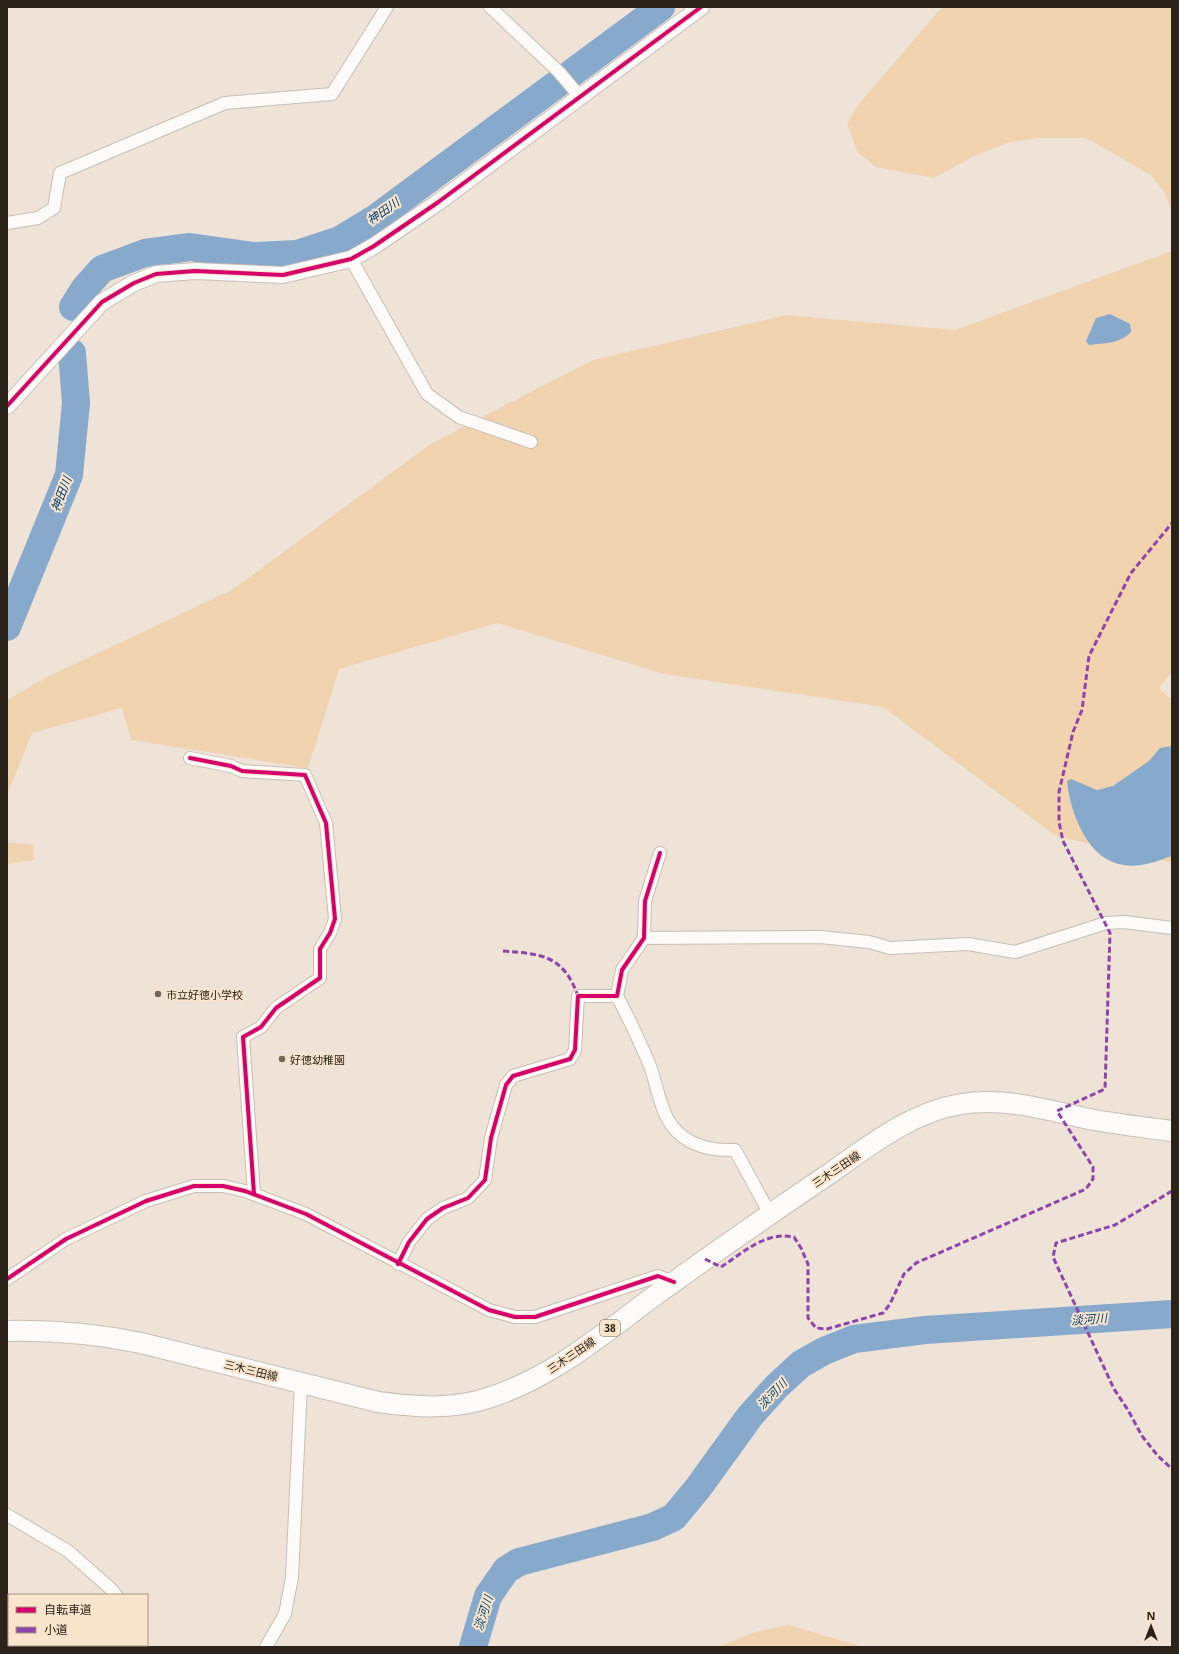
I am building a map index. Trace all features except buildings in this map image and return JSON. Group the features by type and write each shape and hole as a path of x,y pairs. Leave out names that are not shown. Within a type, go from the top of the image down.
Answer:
{"main road":[{"name":"三木三田線","path":"7,1331 61,1332 101,1335 141,1343 378,1402 415,1406 449,1406 486,1399 526,1385 564,1362 770,1214 898,1128 928,1112 962,1104 999,1102 1034,1106 1136,1127 1172,1131"}],"street":[{"path":"7,223 38,218 54,208 60,173 225,103 332,94 387,7"},
{"path":"490,7 559,72 576,92"},
{"path":"7,406 102,302 134,283 156,274 195,271 283,275 351,259 374,246 437,202 576,92 701,7"},
{"path":"351,259 427,394 459,417 531,442"},
{"path":"190,758 231,766 242,771 306,775 326,823 335,919 330,933 320,949 320,978 276,1008 261,1027 243,1037 254,1194"},
{"path":"660,853 645,900 644,938 622,970 617,996 640,1041 667,1118 679,1133 695,1145 717,1151 735,1150 770,1214"},
{"path":"644,938 820,936 869,942 890,948 968,944 1015,952 1106,923 1124,922 1172,928"},
{"path":"398,1264 409,1242 427,1219 443,1208 468,1198 485,1180 491,1138 506,1085 513,1076 570,1059 576,1050 578,996 617,996"},
{"path":"7,1279 66,1239 146,1201 194,1186 223,1186 254,1194 306,1214 398,1264 489,1310 515,1317 535,1317 658,1276 674,1282"},
{"path":"266,1647 285,1614 292,1577 301,1383"},
{"path":"7,1515 68,1552 112,1589 115,1594"}],"shaded area":[{"path":"944,7 1172,7 1172,214 1165,193 1151,175 1086,138 1039,138 1010,142 974,156 934,178 876,167 858,153 847,124 858,105 938,12"},
{"path":"1172,251 1172,672 1159,688 1172,700 1172,863 1056,836 883,707 664,674 497,623 339,669 308,768 131,740 122,708 32,733 7,795 7,700 47,677 232,590 432,443 593,360 786,315 955,330"},
{"path":"7,842 33,845 34,860 7,864"},
{"path":"789,1625 863,1647 718,1647 755,1632"}],"water":[{"path":"1110,314 1130,324 1131,332 1127,336 1117,341 1089,345 1086,341 1096,318"},
{"path":"1172,746 1172,856 1148,864 1136,866 1111,862 1100,855 1083,834 1072,807 1067,781 1071,779 1097,790 1113,786 1149,761 1160,748"}],"waterway":[{"name":"神田川","path":"73,307 85,288 102,269 145,253 190,247 254,256 297,254 340,240 376,218 661,7"},
{"name":"神田川","path":"7,627 69,475 76,403 72,353"},
{"name":"淡河川","path":"473,1647 488,1596 506,1570 519,1562 653,1527 674,1517 698,1488 750,1416 777,1386 801,1364 824,1351 854,1339 925,1330 1172,1314"}],"marked path":[{"path":"705,1259 721,1267 747,1249 765,1240 774,1237 794,1237 808,1264 808,1318 816,1328 827,1329 883,1313 890,1304 904,1274 916,1263 1086,1189 1093,1179 1093,1167 1057,1111 1105,1089 1110,933 1063,841 1059,822 1059,792 1073,732 1082,710 1089,656 1131,573 1172,523"},
{"path":"503,951 529,954 550,959 565,972 572,982 578,996"},
{"path":"1172,1191 1115,1225 1056,1243 1053,1257 1114,1389 1128,1410 1142,1436 1158,1456 1172,1469"}],"cycle path":[{"path":"7,406 102,302 134,283 156,274 195,271 283,275 351,259 374,246 437,203 701,7"},
{"path":"190,758 231,766 242,771 305,775 326,823 335,919 330,933 320,949 320,978 276,1008 261,1027 243,1037 254,1194"},
{"path":"398,1264 409,1242 427,1219 443,1208 468,1198 485,1180 491,1138 506,1085 513,1076 570,1059 575,1050 578,996 617,996 622,970 644,938 645,901 660,853"},
{"path":"7,1279 66,1239 146,1201 194,1186 223,1186 245,1191 306,1214 489,1310 515,1317 535,1317 658,1276 674,1282"}],"place":[{"name":"市立好徳小学校","path":"158,994"},
{"name":"好徳幼稚園","path":"282,1059"}]}
